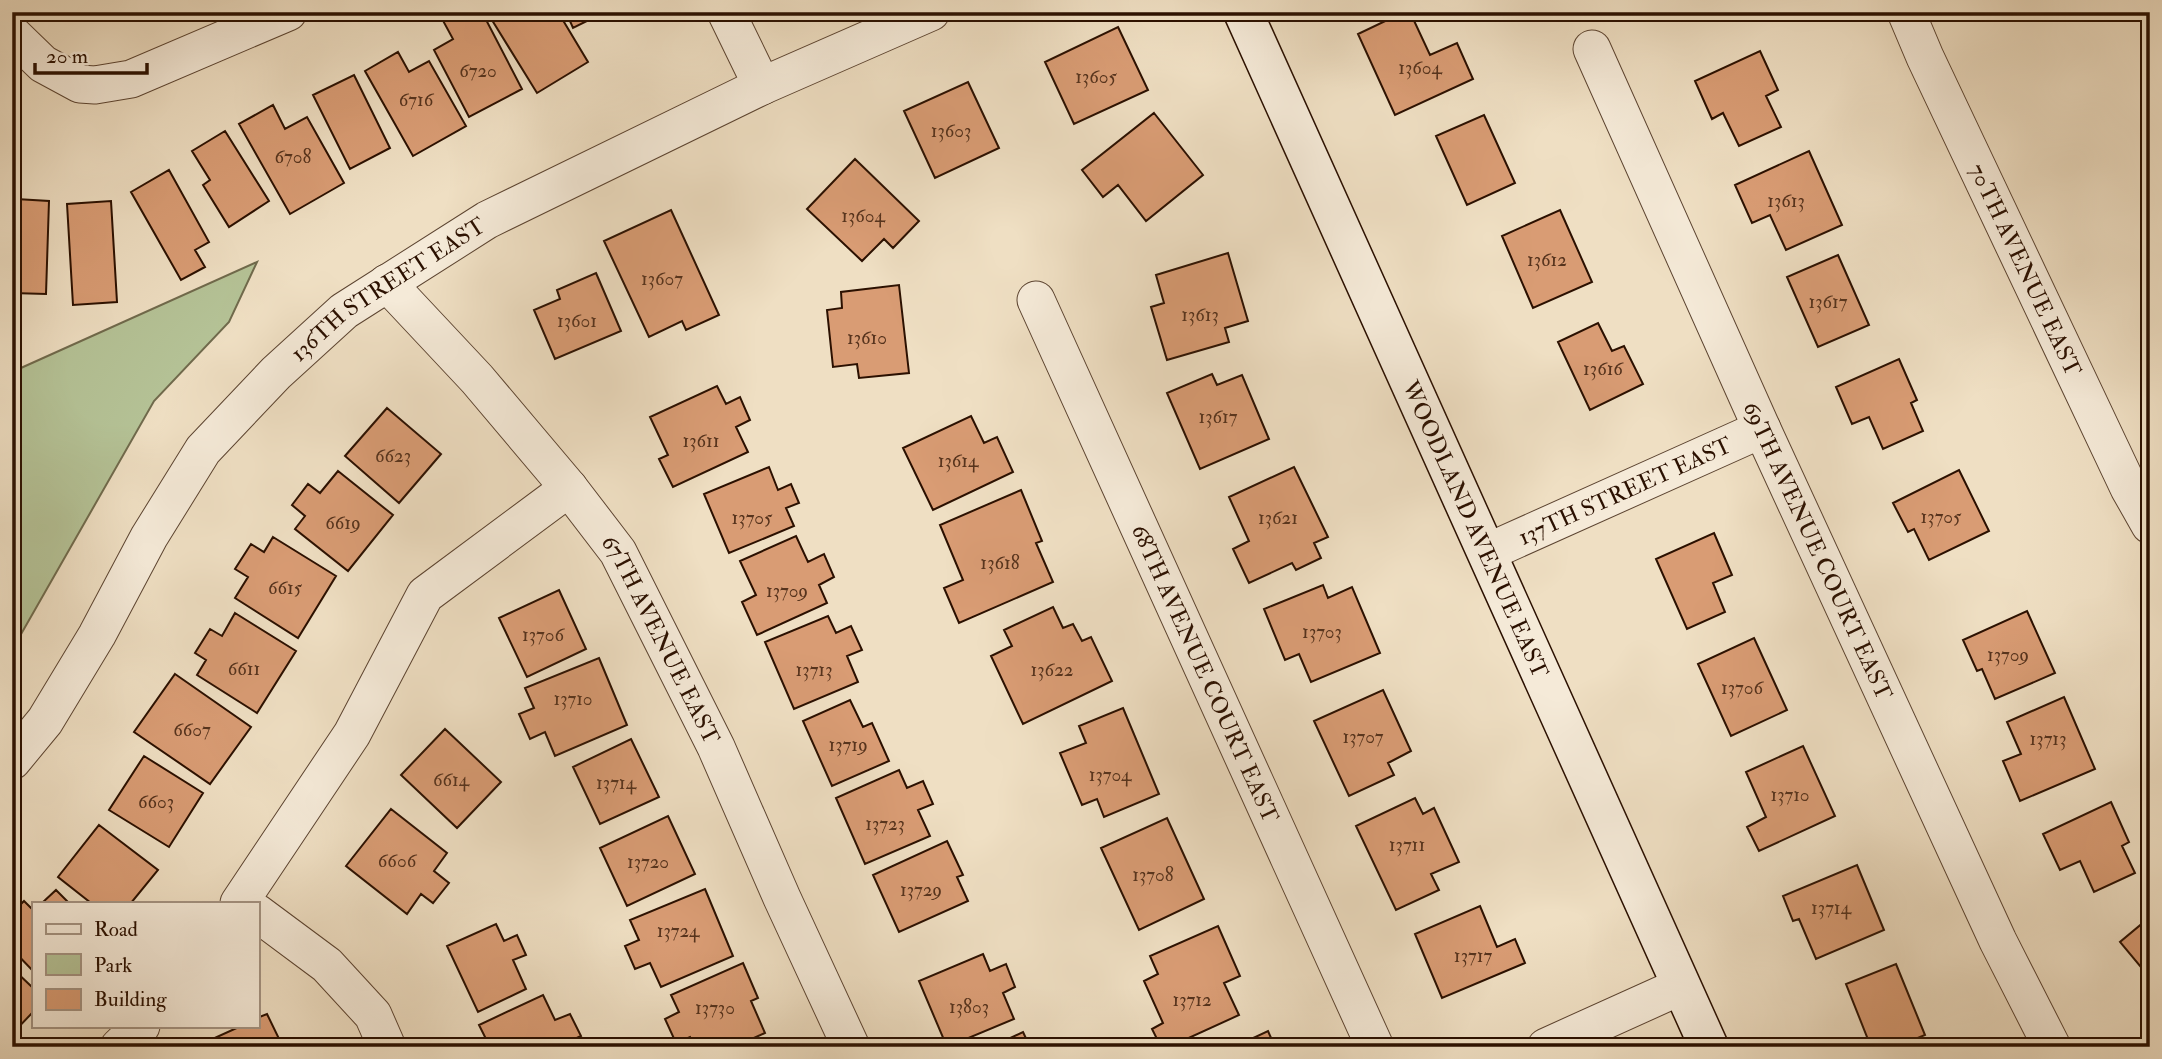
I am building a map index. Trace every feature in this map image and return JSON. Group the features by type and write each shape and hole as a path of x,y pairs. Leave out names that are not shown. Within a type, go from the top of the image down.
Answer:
{"street":[{"path":"12,34 43,64 80,84 95,85 131,79 288,12"},
{"path":"726,12 762,86"},
{"name":"136TH STREET EAST","path":"12,761 45,721 97,635 149,537 203,450 276,373 344,312 487,220 762,86 931,12"},
{"name":"WOODLAND AVENUE EAST","path":"1243,12 1709,1047"},
{"name":"70TH AVENUE EAST","path":"1906,12 2129,488 2150,524"},
{"name":"69TH AVENUE COURT EAST","path":"1592,49 1762,429 1998,941 2052,1047"},
{"name":"67TH AVENUE EAST","path":"387,283 477,379 569,488 618,552 716,747 851,1047"},
{"name":"68TH AVENUE COURT EAST","path":"1036,300 1375,1047"},
{"name":"137TH STREET EAST","path":"1488,552 1762,429"},
{"path":"247,902 352,734 425,595 569,488"},
{"path":"259,915 327,965 373,1015 387,1047"},
{"path":"1546,1047 1681,986"},
{"path":"119,1047 139,1028"}],"green space":[{"path":"257,262 229,322 154,401 12,650 12,372"}],"building":[{"path":"450,12 482,12 522,89 469,117 434,50 453,39 441,17"},
{"path":"487,12 558,12 588,62 537,93"},
{"path":"566,12 605,12 573,28"},
{"path":"1404,12 1410,12 1430,55 1457,43 1473,79 1395,115 1358,34"},
{"path":"1118,27 1148,90 1074,124 1045,62"},
{"path":"1760,51 1778,90 1766,96 1781,127 1739,146 1723,113 1712,119 1695,81"},
{"path":"398,52 409,72 429,61 466,126 413,156 365,71"},
{"path":"354,75 390,148 350,169 313,95"},
{"path":"968,82 999,148 935,178 904,111"},
{"path":"273,105 285,129 307,117 344,183 290,214 239,124"},
{"path":"1154,113 1203,175 1146,221 1118,185 1103,197 1082,170"},
{"path":"1484,115 1515,183 1467,205 1436,136"},
{"path":"225,131 269,201 229,227 203,185 210,180 192,151"},
{"path":"1809,151 1842,225 1786,250 1770,215 1752,223 1735,185"},
{"path":"855,159 919,221 893,248 884,239 862,261 807,209"},
{"path":"169,170 209,242 195,250 205,267 181,280 131,192"},
{"path":"16,199 49,201 46,294 12,293 12,214 15,215"},
{"path":"111,201 117,302 73,305 67,204"},
{"path":"671,210 719,315 686,330 682,321 649,337 604,241"},
{"path":"1560,210 1592,282 1533,308 1502,236"},
{"path":"1228,253 1248,321 1225,328 1229,342 1167,360 1151,307 1164,303 1156,275"},
{"path":"1838,255 1869,325 1818,347 1787,277"},
{"path":"596,273 621,331 555,359 534,310 560,299 557,290"},
{"path":"899,285 909,373 859,378 857,364 833,367 827,310 842,308 841,292"},
{"path":"1598,323 1612,351 1624,346 1643,384 1590,410 1558,342"},
{"path":"1899,359 1917,400 1911,403 1923,431 1883,449 1869,417 1852,424 1836,387"},
{"path":"1212,374 1217,385 1242,375 1269,439 1200,469 1167,393"},
{"path":"717,386 726,404 740,397 750,420 736,427 748,452 673,487 659,459 668,455 650,417"},
{"path":"387,408 441,454 399,503 345,456"},
{"path":"971,416 984,443 997,437 1013,472 933,510 903,448"},
{"path":"769,467 778,490 791,484 799,503 786,508 794,526 729,553 704,494"},
{"path":"1294,467 1328,537 1314,543 1321,558 1296,570 1292,563 1249,583 1233,549 1249,541 1229,497"},
{"path":"1959,470 1989,531 1929,560 1914,529 1908,532 1893,503"},
{"path":"338,471 393,515 348,571 295,529 305,516 292,505 308,484 320,493"},
{"path":"1021,490 1042,541 1036,543 1053,582 959,623 944,588 963,580 940,525"},
{"path":"1714,533 1732,575 1713,583 1725,612 1687,629 1656,559"},
{"path":"796,536 808,562 824,554 834,577 819,585 827,603 757,635 742,602 756,595 740,561"},
{"path":"273,537 336,576 298,638 235,598 248,577 235,569 251,544 264,552"},
{"path":"1323,585 1328,598 1352,587 1380,653 1311,682 1299,654 1285,660 1264,609"},
{"path":"559,590 586,649 527,677 499,618"},
{"path":"1053,607 1063,628 1073,624 1082,641 1091,637 1112,681 1023,724 991,656 1012,646 1004,630"},
{"path":"2027,611 2055,673 1995,699 1982,669 1977,671 1963,640"},
{"path":"235,613 296,651 257,713 197,675 206,660 195,653 210,629 222,636"},
{"path":"828,616 836,633 851,626 862,650 847,656 858,682 794,709 765,642"},
{"path":"1754,638 1787,710 1731,736 1698,664"},
{"path":"599,658 627,725 555,756 545,732 530,739 519,714 534,708 525,688"},
{"path":"175,674 251,727 210,784 134,732"},
{"path":"1383,690 1411,751 1388,763 1394,775 1349,796 1314,721"},
{"path":"2064,697 2095,769 2020,801 2003,761 2021,754 2007,722"},
{"path":"850,700 863,727 872,723 889,761 832,786 803,721"},
{"path":"1123,708 1159,794 1104,817 1097,799 1082,805 1060,753 1086,743 1079,726"},
{"path":"445,729 501,782 457,828 401,775"},
{"path":"631,739 659,797 600,824 573,767"},
{"path":"1803,746 1835,816 1759,851 1747,827 1766,817 1746,772"},
{"path":"144,756 203,793 169,847 109,810"},
{"path":"899,770 907,788 923,781 933,804 918,810 930,836 865,864 836,798"},
{"path":"1415,798 1423,814 1434,808 1459,862 1431,874 1439,890 1396,910 1356,826"},
{"path":"2111,802 2129,842 2122,846 2135,873 2094,892 2080,861 2060,870 2043,834"},
{"path":"391,809 447,853 434,871 449,883 433,903 421,894 407,914 346,866"},
{"path":"668,816 695,874 627,906 600,848"},
{"path":"1167,818 1204,899 1139,930 1101,848"},
{"path":"99,825 158,870 132,902 90,902 58,877"},
{"path":"947,841 963,875 957,877 968,901 899,932 873,875"},
{"path":"1857,865 1884,930 1816,959 1799,919 1793,921 1783,896"},
{"path":"705,889 733,956 661,987 650,963 635,969 625,946 639,940 630,920"},
{"path":"56,890 68,902 43,902"},
{"path":"24,901 32,909 32,970 12,949 12,935 18,930 12,924 12,913"},
{"path":"1480,906 1497,947 1515,939 1525,963 1442,998 1415,934"},
{"path":"2150,917 2150,978 2120,942"},
{"path":"496,924 504,941 517,935 526,955 513,960 526,989 478,1012 447,946"},
{"path":"1218,926 1240,976 1224,983 1239,1015 1169,1047 1161,1047 1152,1029 1163,1023 1144,981 1158,974 1150,956"},
{"path":"983,954 990,971 1006,964 1015,987 1003,993 1014,1019 947,1047 919,981"},
{"path":"743,963 758,998 751,1001 765,1033 734,1047 694,1047 690,1037 676,1043 665,1019 679,1012 671,995"},
{"path":"1896,964 1925,1035 1896,1047 1871,1047 1846,984"},
{"path":"12,968 32,987 32,1013 12,1034"},
{"path":"543,995 555,1020 570,1014 581,1036 568,1042 570,1047 490,1047 479,1025"},
{"path":"267,1014 283,1047 211,1047 208,1041 237,1028 259,1028 259,1017"},
{"path":"1268,1031 1275,1047 1234,1047"},
{"path":"1023,1032 1030,1047 991,1047"}]}
